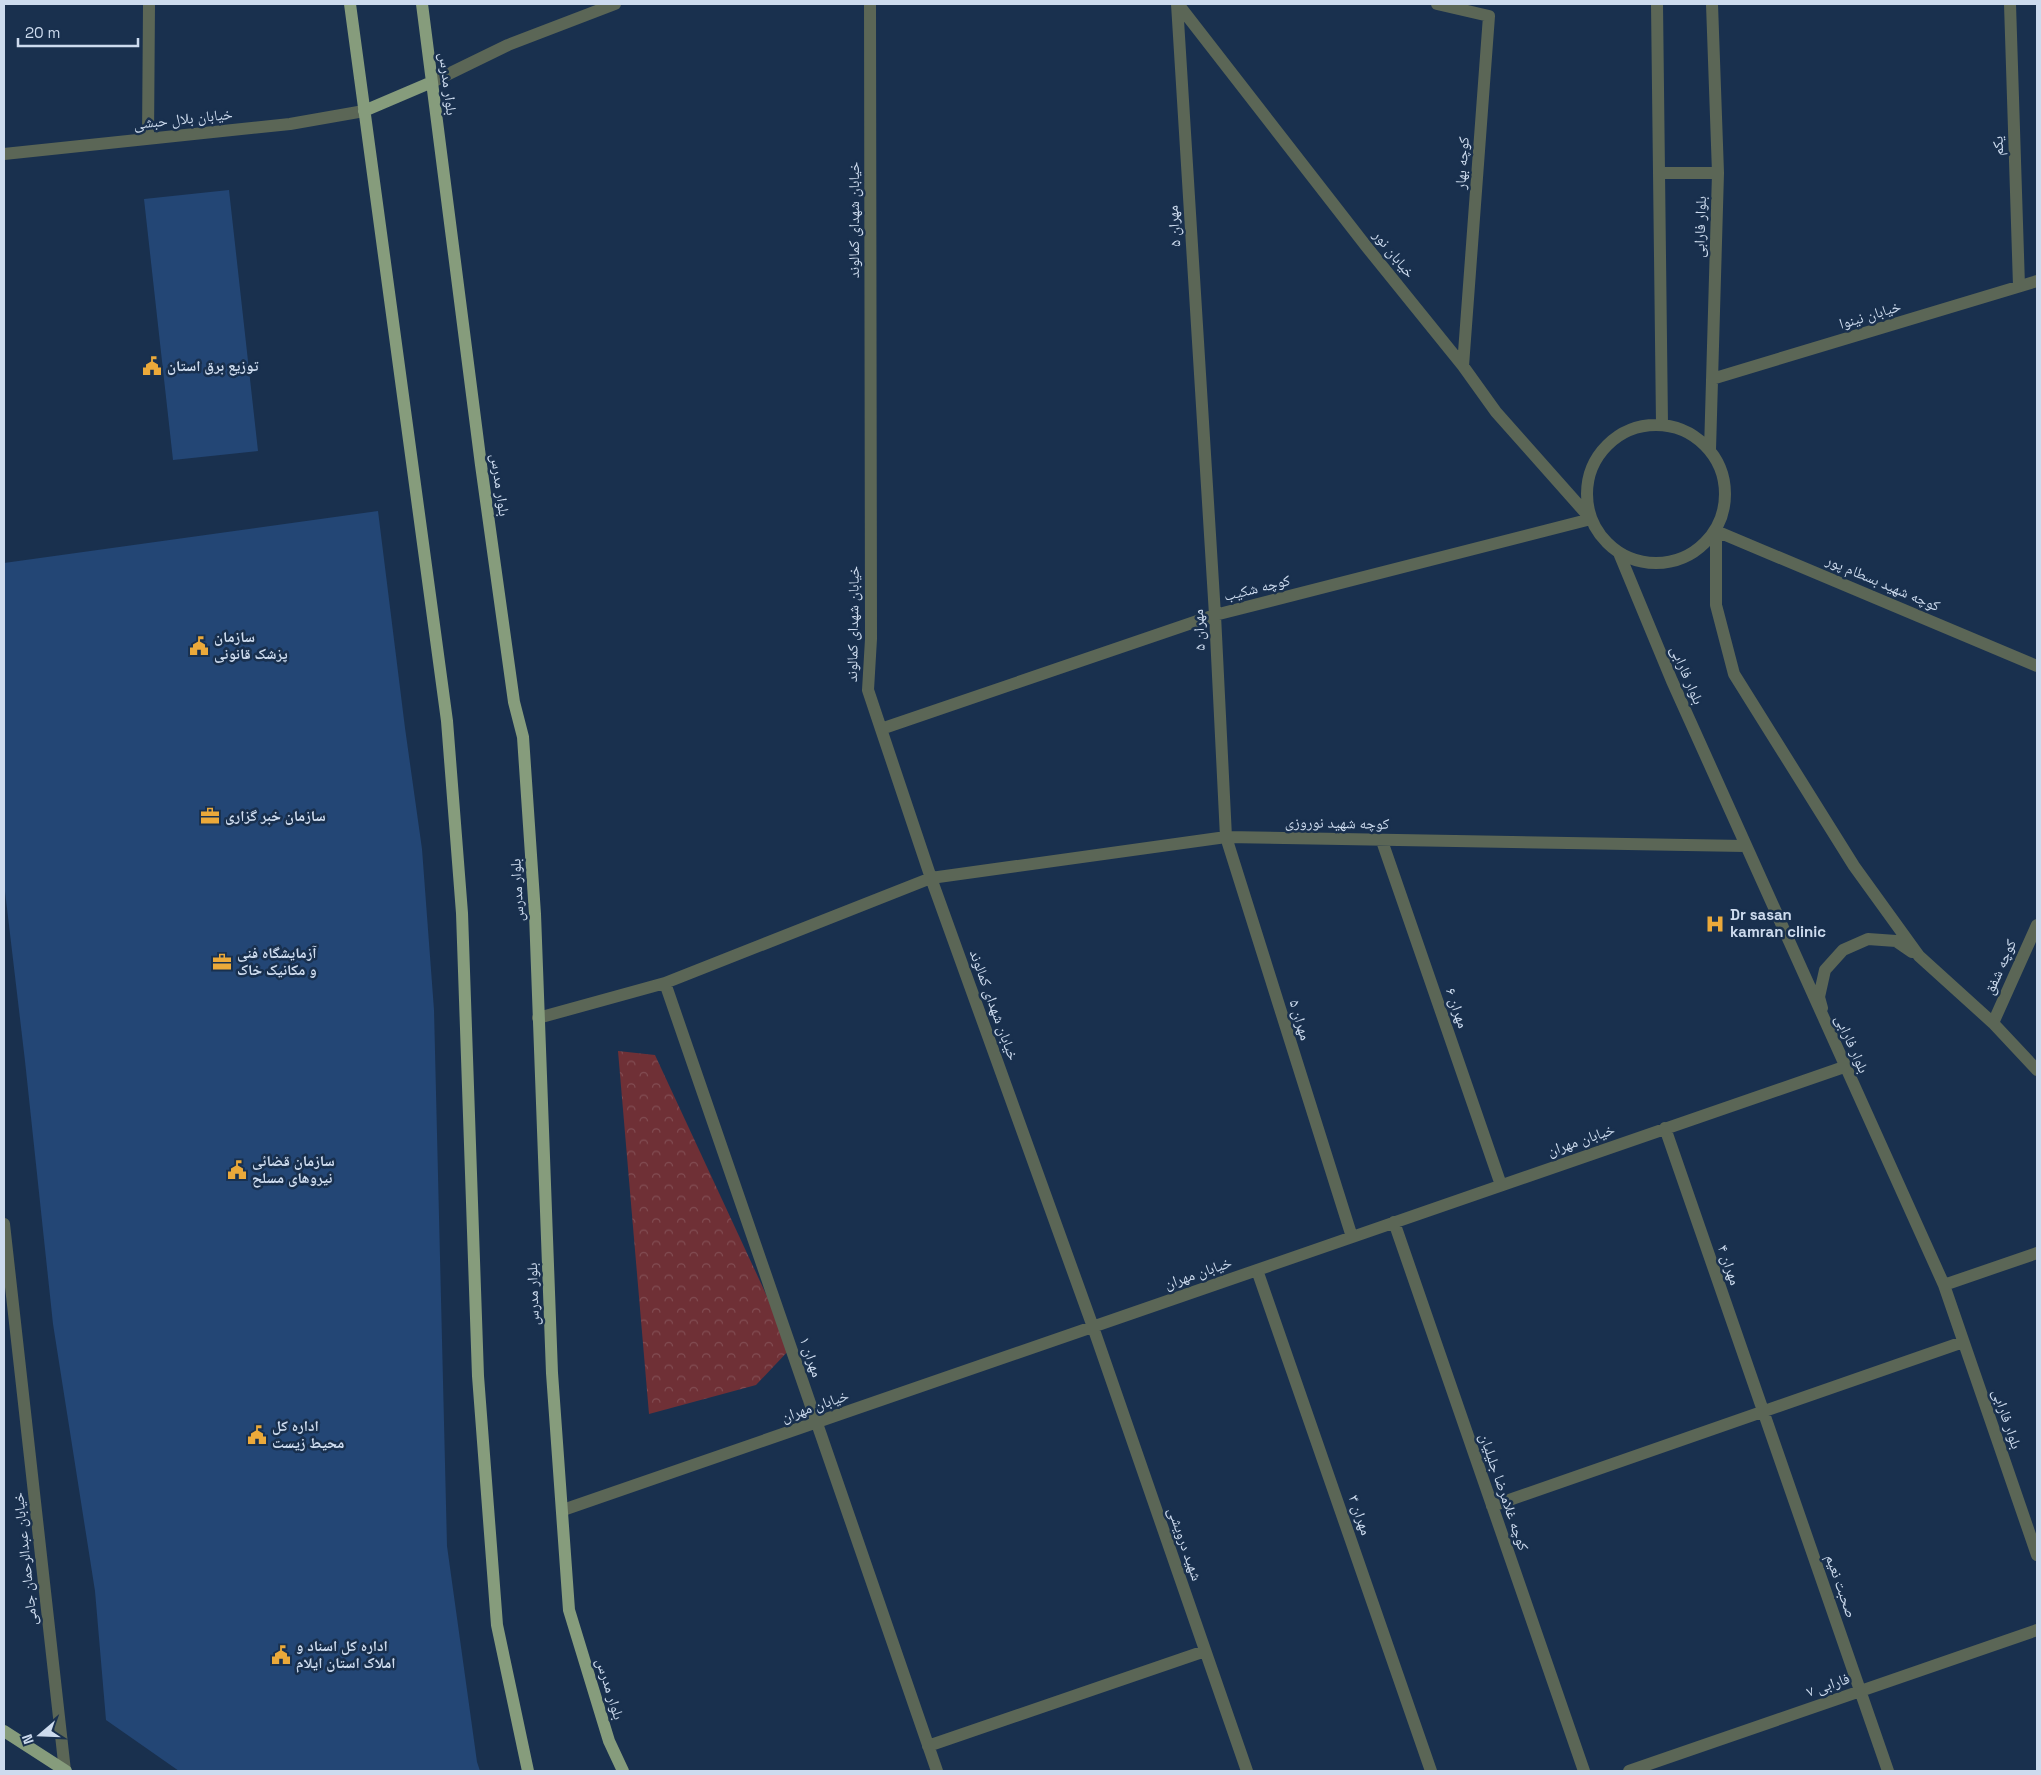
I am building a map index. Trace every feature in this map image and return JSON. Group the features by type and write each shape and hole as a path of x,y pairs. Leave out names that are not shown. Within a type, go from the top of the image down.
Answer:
{"main road":[{"path":"350,4 447,721 462,913 478,1376 496,1625 528,1771"},
{"name":"بلوار مدرس","path":"422,4 481,465 514,702 523,737 535,914 552,1373 569,1610 609,1741 623,1771"},
{"path":"364,111 432,82"},
{"path":"4,1731 66,1771"}],"street":[{"path":"148,139 149,4"},
{"path":"432,82 508,45 615,4"},
{"name":"خیابان شهدای کمالوند","path":"870,4 871,640 868,690 931,878 1093,1326"},
{"name":"خیابان نور","path":"1177,4 1360,238 1464,366 1496,412 1591,519"},
{"name":"مهران ۵","path":"1177,4 1215,615 1226,837 1352,1237"},
{"name":"کوچه بهار","path":"1437,4 1489,16 1464,366"},
{"path":"1657,4 1662,424"},
{"name":"بلوار فارابی","path":"1710,450 1718,173 1712,4"},
{"name":"یکم","path":"2010,4 2019,286"},
{"name":"خیابان بلال حبشی","path":"4,154 290,124 364,111"},
{"path":"1659,174 1718,173"},
{"name":"خیابان نینوا","path":"1712,379 2037,281"},
{"path":"1662,424 1680,428 1697,437 1710,450 1721,469 1726,490 1724,511 1716,531 1701,548 1682,559 1662,564 1640,562 1619,553 1603,538 1591,519 1586,496 1590,473 1600,452 1617,436 1639,426 1662,424"},
{"name":"کوچه شکیب","path":"881,730 1215,615 1591,519"},
{"path":"1716,531 1716,605 1734,674 1854,866 1919,956"},
{"name":"کوچه شهید بسطام پور","path":"1716,531 2037,666"},
{"name":"بلوار فارابی","path":"1619,553 1672,681 1745,846 1944,1285 2037,1555"},
{"name":"کوچه شهید نوروزی","path":"538,1018 665,983 931,878 1226,837 1745,846"},
{"name":"مهران ۶","path":"1382,841 1501,1185"},
{"name":"کوچه شفق","path":"1993,1023 2037,924"},
{"path":"1826,1024 1819,997 1825,970 1843,950 1868,939 1896,941 1919,956 1993,1023 2037,1070"},
{"name":"مهران ۱","path":"665,983 937,1771"},
{"name":"خیابان مهران","path":"563,1510 1844,1067"},
{"name":"مهران ۴","path":"1665,1128 1763,1412"},
{"name":"کوچه غلامرضا جلیلیان","path":"1394,1222 1584,1771"},
{"name":"خیابان عبدالرحمان جامی","path":"4,1224 66,1771"},
{"path":"1944,1285 2037,1253"},
{"name":"مهران ۳","path":"1258,1270 1431,1771"},
{"name":"شهید درویشی","path":"1093,1326 1247,1771"},
{"path":"1492,1506 1963,1342"},
{"name":"صحبت نعیم","path":"1763,1412 1888,1771"},
{"name":"فارابی ۷","path":"1629,1771 2037,1630"},
{"path":"928,1746 1205,1650"}],"green space":[{"path":"618,1051 655,1055 791,1348 756,1385 649,1414"}],"building":[{"path":"229,190 258,451 173,460 144,199"},
{"path":"378,511 422,849 434,1010 447,1546 477,1762 480,1771 179,1771 106,1720 95,1591 53,1324 4,883 4,563"}],"place":[{"name":"توزیع برق استان","path":"152,366"},
{"name":"سازمان پزشک قانونی","path":"199,646"},
{"name":"سازمان خبر گزاری","path":"210,816"},
{"name":"Dr sasan kamran clinic","path":"1715,924"},
{"name":"آزمایشگاه فنی و مکانیک خاک","path":"222,962"},
{"name":"سازمان قضائی نیروهای مسلح","path":"237,1170"},
{"name":"اداره کل محیط زیست","path":"257,1435"},
{"name":"اداره کل اسناد و املاک استان ایلام","path":"281,1655"}]}
